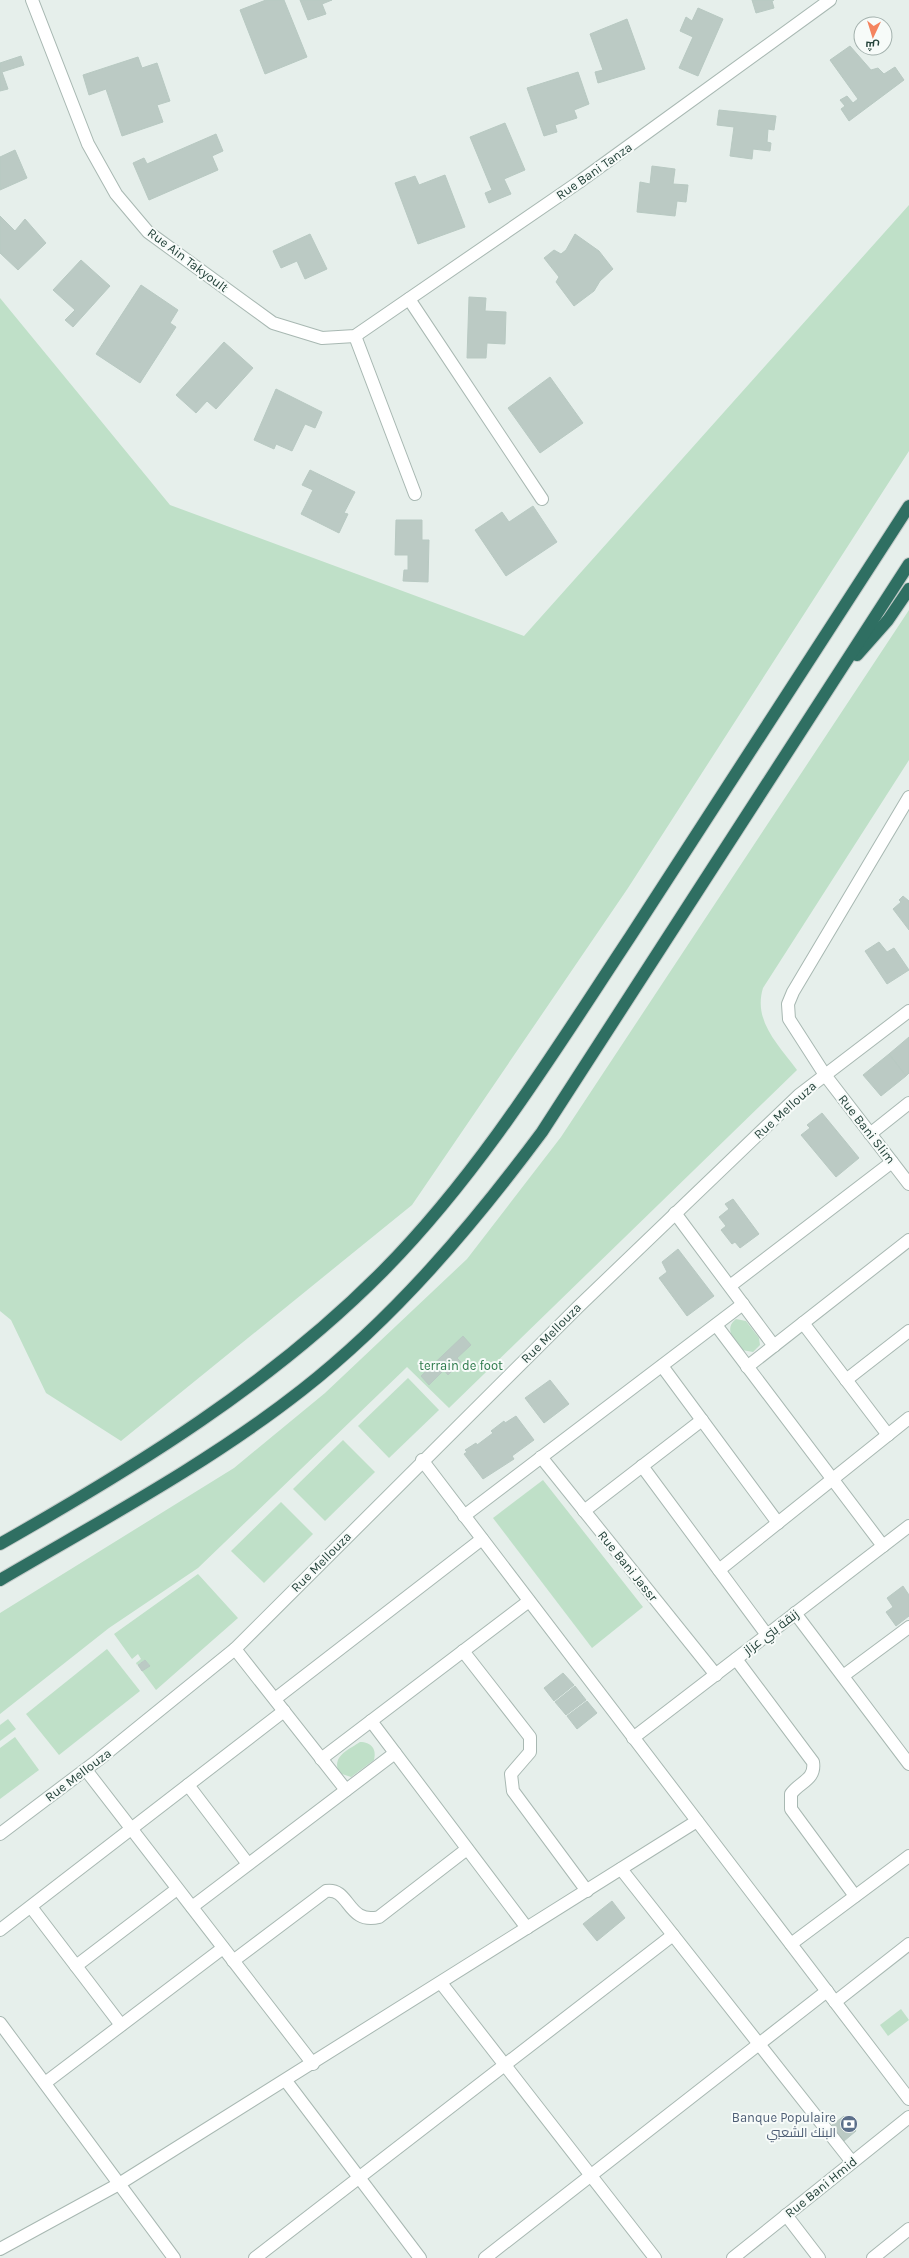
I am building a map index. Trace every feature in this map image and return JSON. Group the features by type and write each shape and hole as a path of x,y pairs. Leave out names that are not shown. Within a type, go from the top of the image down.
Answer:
{"highway":[{"path":"0,1544 92,1492 212,1414 277,1365 380,1274 418,1235 461,1183 509,1117 601,981 909,506"},
{"path":"0,1580 143,1496 233,1440 303,1390 411,1290 496,1194 542,1132 909,564"},
{"path":"840,671 864,648 888,620 909,589"}],"street":[{"name":"Rue Ain Takyoult","path":"32,0 88,144 116,194 148,232 273,323 322,338 355,336"},
{"name":"Rue Bani Tanza","path":"355,336 586,178 830,0"},
{"path":"409,299 542,498"},
{"path":"355,336 414,494"},
{"name":"Rue Mellouza","path":"0,1834 86,1770 235,1649 422,1460 675,1213 799,1095 825,1075 789,1019 790,998 909,797"},
{"path":"825,1075 909,1010"},
{"name":"Rue Bani Slim","path":"825,1075 909,1184"},
{"path":"870,1134 909,1103"},
{"path":"730,1286 892,1162"},
{"path":"675,1213 774,1346"},
{"path":"747,1367 909,1240"},
{"path":"464,1516 743,1304"},
{"path":"803,1323 888,1435"},
{"path":"716,1325 883,1546"},
{"path":"846,1380 909,1331"},
{"path":"662,1366 778,1523"},
{"path":"719,1570 909,1418"},
{"path":"584,1511 702,1420"},
{"name":"Rue Bani Jassr","path":"541,1457 716,1675"},
{"path":"422,1460 909,2099"},
{"path":"642,1466 767,1635"},
{"name":"زنقة بني عزاز","path":"633,1738 909,1526"},
{"path":"275,1699 482,1539"},
{"path":"321,1759 529,1601"},
{"path":"796,1613 909,1764"},
{"path":"843,1676 909,1627"},
{"path":"235,1649 346,1790"},
{"path":"463,1651 530,1737 530,1752 512,1774 513,1791 587,1891"},
{"path":"736,1659 813,1762 814,1768 810,1777 791,1794 792,1809 855,1896"},
{"path":"0,1930 132,1830 284,1710"},
{"path":"371,1721 527,1928"},
{"path":"192,1907 395,1753"},
{"path":"86,1770 313,2064"},
{"path":"188,1785 248,1864"},
{"path":"0,2249 119,2184 286,2081 697,1821"},
{"path":"233,1961 326,1891 332,1890 340,1894 357,1915 368,1918 379,1917 468,1849"},
{"path":"791,1944 909,1856"},
{"path":"621,1869 852,2162"},
{"path":"76,1966 177,1889"},
{"path":"31,1907 121,2025"},
{"path":"255,2258 673,1935"},
{"path":"835,2002 909,1944"},
{"path":"45,2083 223,1948"},
{"path":"441,1982 655,2258"},
{"path":"485,2258 827,1991"},
{"path":"0,2023 174,2258"},
{"path":"286,2081 420,2258"},
{"name":"Rue Bani Hmid","path":"733,2258 909,2117"},
{"path":"786,2215 819,2258"},
{"path":"872,2258 909,2229"}],"green space":[{"path":"909,205 909,451 628,888 412,1205 121,1441 46,1393 11,1320 0,1311 0,298 170,505 524,636"},
{"name":"terrain de foot","path":"909,610 909,760 763,988 761,1011 764,1022 775,1041 797,1070 449,1408 407,1367 198,1568 109,1628 0,1714 0,1613 234,1468 325,1393 467,1259 561,1137"},
{"path":"736,1319 746,1321 759,1338 760,1345 753,1352 742,1350 736,1343 730,1331 730,1327"},
{"path":"408,1378 439,1410 389,1458 358,1426"},
{"path":"343,1440 375,1472 325,1521 293,1489"},
{"path":"543,1480 643,1607 592,1648 493,1518"},
{"path":"281,1502 313,1534 264,1583 231,1551"},
{"path":"198,1574 238,1618 156,1690 142,1671 149,1665 145,1660 137,1665 136,1663 141,1659 138,1654 132,1659 114,1634"},
{"path":"107,1649 140,1691 59,1755 26,1714"},
{"path":"8,1719 16,1729 0,1741 0,1725"},
{"path":"15,1737 39,1770 0,1799 0,1748"},
{"path":"360,1742 367,1743 374,1749 374,1760 351,1777 342,1774 338,1770 337,1765 340,1756"},
{"path":"901,2009 909,2020 888,2036 880,2025"}],"building":[{"path":"266,0 284,0 307,57 265,74 240,10"},
{"path":"300,0 332,0 322,4 326,14 308,20"},
{"path":"752,0 774,0 772,1 774,8 756,13"},
{"path":"698,8 723,19 698,76 679,68 693,37 680,31 686,17 692,21"},
{"path":"627,19 645,69 598,83 595,72 603,70 590,34"},
{"path":"850,46 853,49 853,56 859,56 871,70 878,68 884,74 895,67 904,80 849,121 841,109 845,106 840,100 847,96 853,103 858,99 830,60"},
{"path":"21,56 24,65 2,72 8,89 0,91 0,63"},
{"path":"138,57 142,68 157,63 170,101 157,105 163,122 122,136 106,89 89,95 83,75"},
{"path":"578,72 589,104 574,110 577,118 555,125 557,132 544,136 527,88"},
{"path":"719,110 776,116 774,130 768,129 767,142 771,143 770,151 753,149 752,159 730,156 734,127 717,125"},
{"path":"505,123 525,170 504,179 511,194 489,203 485,193 492,190 470,137"},
{"path":"216,134 223,151 212,156 218,170 149,200 133,163 144,158 147,164"},
{"path":"15,150 27,178 0,190 0,157"},
{"path":"652,166 675,169 673,184 688,185 686,202 677,201 675,216 637,212 640,182 650,184"},
{"path":"445,175 465,227 418,244 395,183 415,176 419,185"},
{"path":"0,216 15,231 25,219 46,243 18,270 0,253"},
{"path":"310,234 327,269 305,279 297,261 281,268 273,251"},
{"path":"575,234 599,251 613,269 600,281 594,291 574,306 556,282 559,277 544,258 554,250 561,254 566,250"},
{"path":"81,260 110,286 73,327 65,320 75,310 53,290"},
{"path":"141,285 178,310 170,323 176,327 140,383 96,354"},
{"path":"469,297 486,298 485,311 506,312 505,344 487,343 486,358 467,358"},
{"path":"224,342 253,368 216,409 207,401 196,413 176,395"},
{"path":"550,377 583,423 540,453 508,408"},
{"path":"276,389 322,412 315,428 305,424 292,451 276,444 274,449 254,440"},
{"path":"310,470 355,492 344,513 348,514 339,533 301,514 313,490 302,485"},
{"path":"533,506 557,542 506,576 475,530 502,512 509,522"},
{"path":"396,520 422,520 422,540 429,540 428,582 403,581 404,570 408,570 408,555 395,555"},
{"path":"903,896 909,901 909,930 893,909 901,902 899,900"},
{"path":"879,942 887,952 894,948 909,970 887,984 865,951"},
{"path":"909,1037 909,1073 906,1076 889,1054"},
{"path":"889,1054 906,1076 881,1096 863,1075"},
{"path":"822,1113 859,1158 836,1177 801,1135 810,1128 807,1125"},
{"path":"733,1199 759,1234 740,1248 735,1242 732,1244 721,1230 726,1226 719,1217 729,1209 725,1204"},
{"path":"678,1249 714,1296 687,1316 659,1278 667,1272 662,1262"},
{"path":"463,1336 471,1345 457,1358 461,1362 448,1375 444,1370 429,1385 421,1376"},
{"path":"550,1380 569,1404 544,1423 525,1398"},
{"path":"516,1416 534,1440 512,1456 514,1459 483,1479 464,1454 467,1452 465,1450 476,1443 477,1445 493,1433 491,1431 504,1421 505,1423"},
{"path":"903,1586 909,1595 909,1616 896,1626 886,1612 893,1607 887,1598"},
{"path":"145,1660 150,1666 142,1671 138,1665"},
{"path":"563,1673 574,1685 554,1701 544,1688"},
{"path":"575,1686 586,1700 566,1715 555,1702"},
{"path":"587,1701 597,1713 577,1729 567,1716"},
{"path":"612,1901 625,1918 597,1941 583,1924"},
{"path":"844,2116 856,2131 844,2141 832,2125"}],"place":[{"name":"Banque Populaire البنك الشعبي","path":"849,2124"}]}
